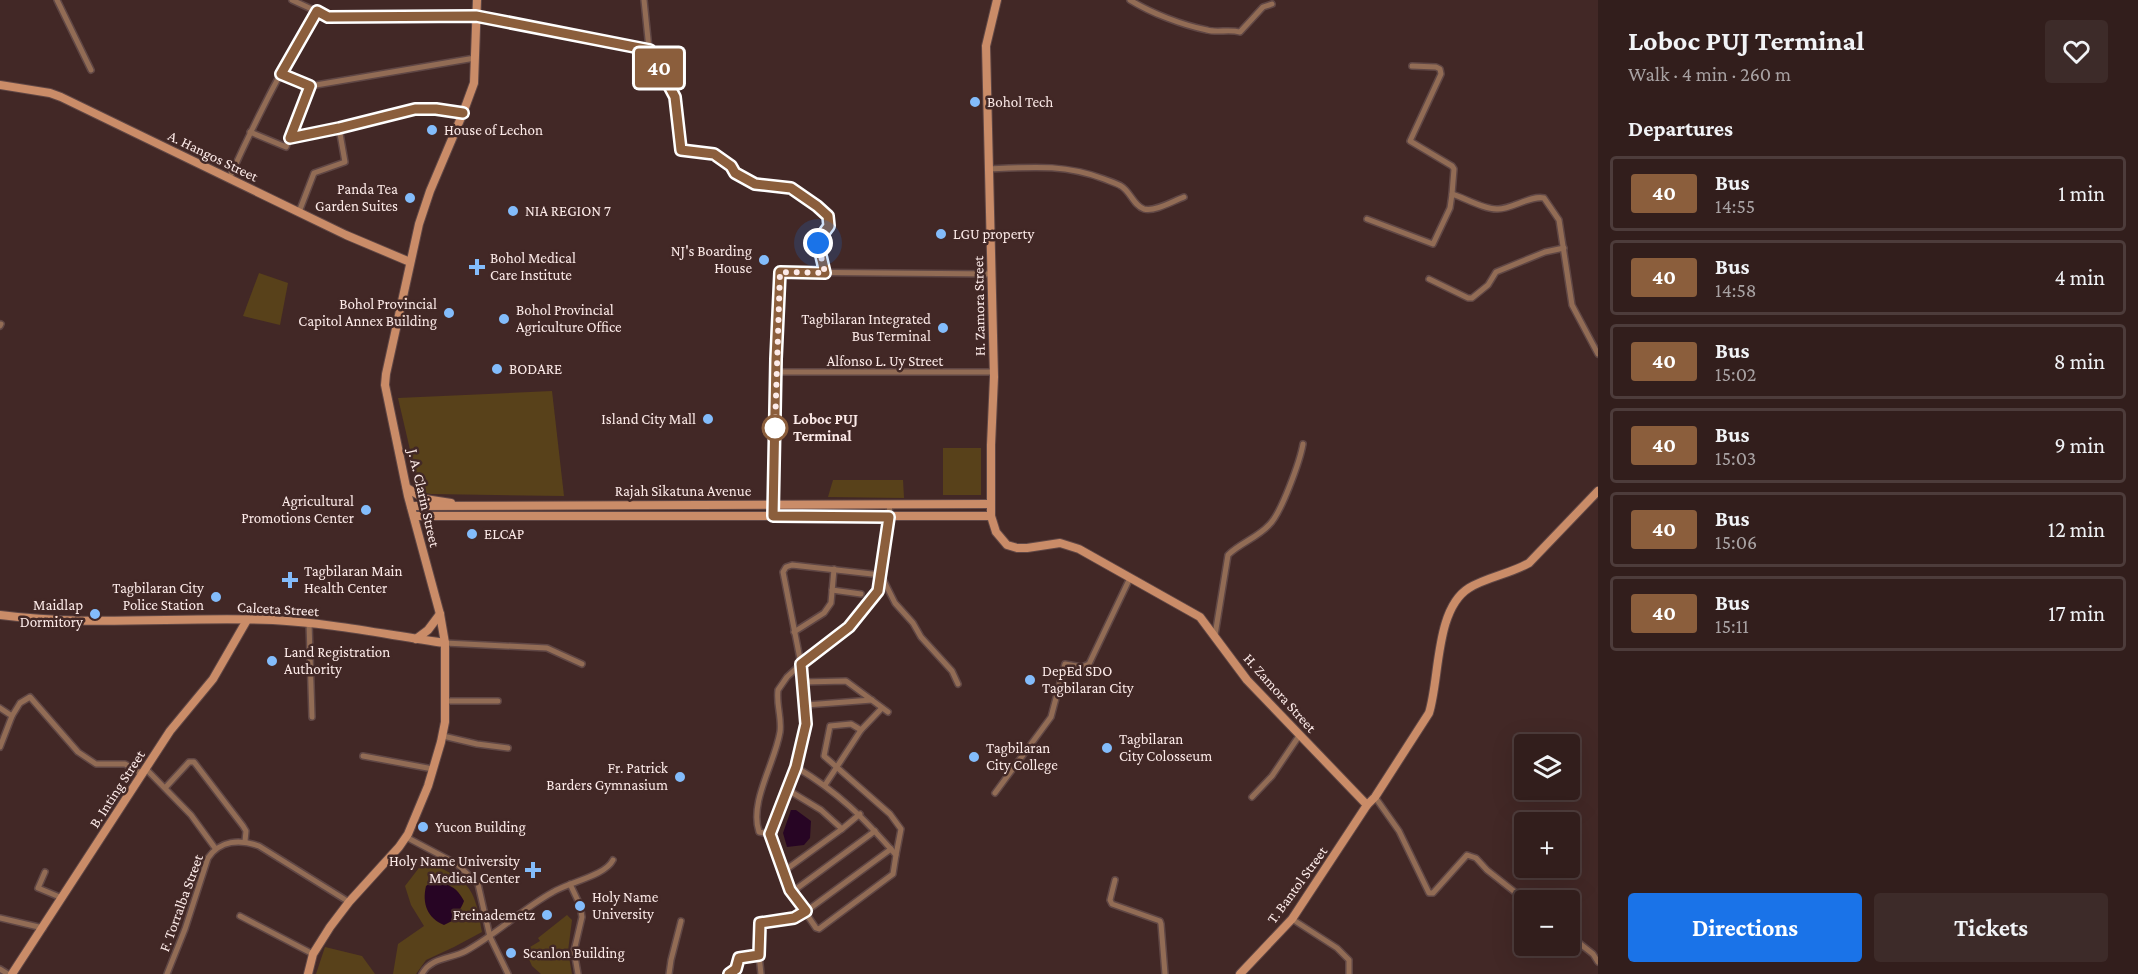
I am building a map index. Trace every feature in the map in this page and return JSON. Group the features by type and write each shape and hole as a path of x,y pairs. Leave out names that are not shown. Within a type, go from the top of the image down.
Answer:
{"main road":[{"name":"J. A. Clarin Street","path":"308,974 313,954 330,927 406,837 421,807 443,736 445,643 440,614 407,488 386,386 386,374 419,224 430,190 474,83 477,0"},
{"name":"H. Zamora Street","path":"997,0 986,46 992,274 991,516 996,532 1007,545 1027,548 1060,543 1079,549 1200,617 1215,634 1247,680 1367,805"},
{"name":"A. Hangos Street","path":"0,85 50,93 61,97 346,235 410,262"},
{"path":"407,488 425,499 445,501 455,506"},
{"name":"T. Bantol Street","path":"1240,974 1292,919 1429,713 1434,699 1444,632 1450,609 1460,594 1471,587 1529,563 1598,491"},
{"name":"Rajah Sikatuna Avenue","path":"411,506 991,504"},
{"path":"560,505 561,516"},
{"path":"789,505 789,516"},
{"path":"414,516 991,516"},
{"path":"416,639 428,630 440,614"},
{"name":"Calceta Street","path":"0,615 71,622 247,620 309,623 342,626 445,643"},
{"name":"B. Inting Street","path":"10,974 43,928 170,731 213,679 247,620"}],"street":[{"path":"57,0 91,70"},
{"path":"292,0 328,17 476,16 650,50"},
{"path":"644,0 650,50 675,97 681,150 714,154 731,166 735,173 755,184 791,188 817,206 828,216 829,226 818,243 825,273"},
{"path":"1130,0 1165,17 1209,31 1230,29 1240,32 1263,7 1272,4"},
{"path":"230,179 250,132 317,11"},
{"path":"281,74 310,86 475,58"},
{"path":"1367,219 1433,244 1449,208 1454,170 1452,166 1410,141 1441,74 1440,69 1412,66"},
{"path":"250,132 286,147 310,86"},
{"path":"290,138 415,109 463,113"},
{"path":"299,212 314,173 345,162 339,128"},
{"path":"989,169 1036,167 1083,171 1122,186 1145,209 1184,197"},
{"path":"1452,194 1490,209 1511,207 1538,197 1544,198 1559,220 1572,305 1598,354"},
{"path":"1428,279 1472,298 1488,285 1496,272 1545,252 1564,248"},
{"path":"773,516 780,272 992,274"},
{"name":"Alfonso L. Uy Street","path":"776,372 993,372"},
{"path":"1215,634 1228,555 1271,524 1300,458 1303,444"},
{"path":"770,834 759,832 758,804 780,732 778,690 786,677 849,627 878,591 890,505"},
{"path":"861,730 851,724 830,726 824,756 890,814 901,829 893,874 819,929 816,928 792,892 770,834 796,767 806,724 801,664 783,569 792,565 881,575"},
{"path":"794,632 824,613 831,603 834,569"},
{"path":"881,575 895,603 913,623 921,637 952,671 958,684"},
{"path":"995,793 1051,717 1065,664 1082,667 1089,664 1130,578"},
{"path":"832,590 861,594"},
{"path":"309,623 312,717"},
{"path":"445,643 547,648 582,664"},
{"path":"803,682 846,681 888,712"},
{"path":"0,747 12,716 20,703 30,697 78,752 96,764 125,764 145,772 165,788 191,815 215,848"},
{"path":"806,705 872,700"},
{"path":"445,701 498,701"},
{"path":"0,708 12,716"},
{"path":"825,785 861,730 882,708"},
{"path":"443,736 508,748"},
{"path":"1252,797 1272,776 1299,736"},
{"path":"363,756 433,769"},
{"path":"165,788 189,762 194,762 243,826 246,831 245,841 272,854 349,902"},
{"path":"796,767 825,785 860,814 896,855"},
{"path":"788,790 821,810 842,829"},
{"path":"1375,797 1399,831 1428,892 1433,893 1467,855 1476,858 1514,891"},
{"path":"784,871 860,814"},
{"path":"792,892 875,831"},
{"path":"406,837 457,864 478,884 490,937 508,974"},
{"name":"F. Torralba Street","path":"167,974 208,858 215,848 232,842 245,841"},
{"path":"760,974 760,923 794,918 891,849"},
{"path":"422,974 433,963 456,956 490,937 553,892 604,870 613,860"},
{"path":"45,872 38,888 62,898"},
{"path":"1115,880 1110,900 1112,904 1160,921 1165,974"},
{"path":"570,884 580,904 582,917 574,951 578,974"},
{"path":"240,916 313,954"},
{"path":"0,918 43,928"},
{"path":"1292,919 1337,948 1349,960 1348,974"},
{"path":"669,974 681,921"},
{"path":"1580,944 1593,954 1598,962"},
{"path":"729,974 736,969 739,958 759,955"},
{"path":"0,969 10,974"}],"shaded area":[{"path":"259,273 288,283 280,325 243,316"},
{"path":"552,391 564,496 431,494 426,493 418,484 398,398"},
{"path":"943,448 981,448 981,495 943,495"},
{"path":"833,480 903,480 904,498 828,497"},
{"path":"791,810 796,810 811,821 810,838 804,845 787,847 783,833"},
{"path":"425,860 460,879 467,886 476,903 482,932 426,960 416,974 393,974 398,944 424,926 411,905 405,886"},
{"path":"432,882 443,883 451,887 464,901 452,921 444,925 433,918 425,904 426,886"},
{"path":"567,915 572,920 568,951 572,974 541,974 532,966 525,950 540,941 538,938"},
{"path":"325,947 362,956 375,974 316,974"}],"bus line":[{"name":"40","path":"463,113 415,109 290,138 310,86 281,74 317,11 328,17 476,16 650,50 675,97 681,150 714,154 731,166 735,173 755,184 791,188 810,200 828,216 829,226 818,243 825,273 780,272 773,516 889,517 878,591 849,627 801,664 806,705 802,748 770,834 790,890 806,911 794,918 760,923 759,955 739,958 735,971 729,974"}],"place":[{"name":"Bohol Tech","path":"975,102"},
{"name":"House of Lechon","path":"432,130"},
{"name":"Panda Tea Garden Suites","path":"410,198"},
{"name":"NIA REGION 7","path":"513,211"},
{"name":"LGU property","path":"941,234"},
{"name":"NJ's Boarding House","path":"764,260"},
{"name":"Bohol Medical Care Institute","path":"477,267"},
{"name":"Bohol Provincial Capitol Annex Building","path":"449,313"},
{"name":"Bohol Provincial Agriculture Office","path":"504,319"},
{"name":"Tagbilaran Integrated Bus Terminal","path":"943,328"},
{"name":"BODARE","path":"497,369"},
{"name":"Island City Mall","path":"708,419"},
{"name":"Loboc PUJ Terminal","path":"775,428"},
{"name":"Agricultural Promotions Center","path":"366,510"},
{"name":"ELCAP","path":"472,534"},
{"name":"Tagbilaran Main Health Center","path":"290,580"},
{"name":"Tagbilaran City Police Station","path":"216,597"},
{"name":"Maidlap Dormitory","path":"95,614"},
{"name":"Land Registration Authority","path":"272,661"},
{"name":"DepEd SDO Tagbilaran City","path":"1030,680"},
{"name":"Tagbilaran City Colosseum","path":"1107,748"},
{"name":"Tagbilaran City College","path":"974,757"},
{"name":"Fr. Patrick Barders Gymnasium","path":"680,777"},
{"name":"Yucon Building","path":"423,827"},
{"name":"Holy Name University Medical Center","path":"533,870"},
{"name":"Holy Name University","path":"580,906"},
{"name":"Freinademetz","path":"547,915"},
{"name":"Scanlon Building","path":"511,953"}],"route":[{"path":"775,428 780,272 825,273 818,243"}]}
